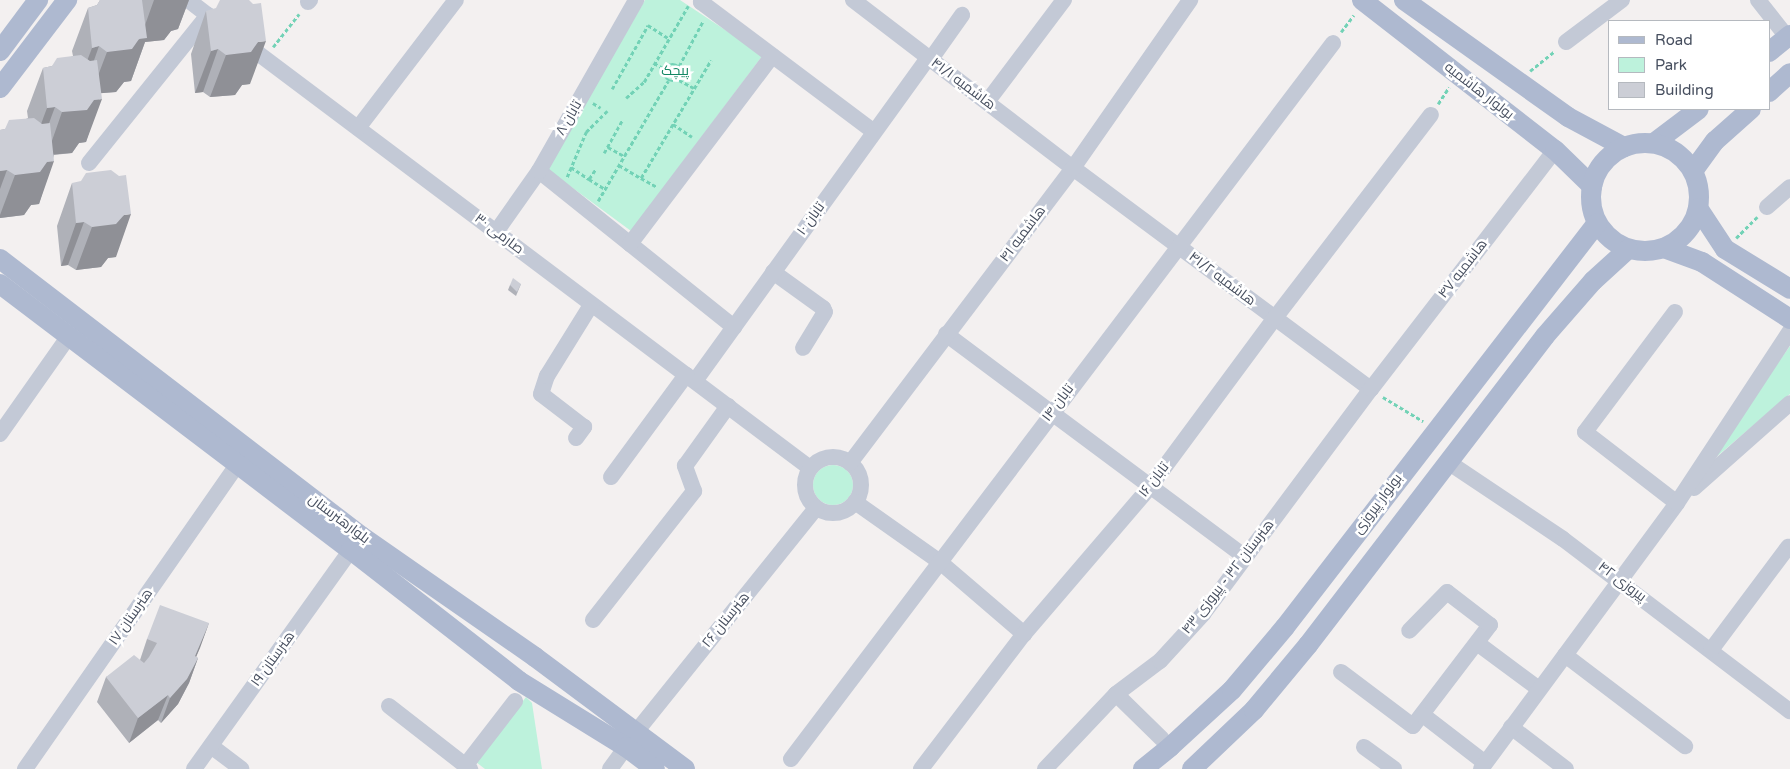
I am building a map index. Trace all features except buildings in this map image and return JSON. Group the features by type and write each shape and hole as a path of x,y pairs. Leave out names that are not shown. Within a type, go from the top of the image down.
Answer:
{"main road":[{"path":"0,51 38,0"},
{"path":"0,88 67,0"},
{"name":"بولوار هاشمیه","path":"1404,0 1568,117 1624,147"},
{"name":"بولوار هاشمیه","path":"1363,1 1555,150 1592,186"},
{"path":"1770,51 1789,36"},
{"path":"1770,91 1790,74"},
{"path":"1654,143 1698,110"},
{"path":"1693,171 1715,140 1749,110"},
{"path":"1641,143 1654,143 1670,148 1683,158 1693,171 1698,187 1698,208 1692,225 1680,239 1664,248 1646,252 1628,249 1616,243 1605,234 1597,222 1591,205 1592,186 1598,169 1610,156 1624,147 1641,143"},
{"path":"1698,208 1725,249 1790,289"},
{"name":"بولوار پیروزی","path":"1143,769 1232,690 1285,627 1435,429 1597,222"},
{"path":"1664,248 1702,262 1790,319"},
{"path":"1195,768 1254,710 1302,652 1545,336 1593,281 1628,249"},
{"name":"بلوارهنرستان","path":"0,259 361,536 535,657 631,740 656,769"},
{"name":"بلوارهنرستان","path":"2,289 69,336 351,550 517,691 631,740 686,769"},
{"path":"517,691 535,657"}],"street":[{"name":"صارمی ۳۰","path":"188,0 810,468"},
{"path":"358,128 456,0"},
{"name":"تابان ۸","path":"496,232 539,171 636,0"},
{"name":"هاشمیه ۴۱/۱","path":"853,0 1073,168"},
{"path":"987,102 1064,0"},
{"name":"هاشمیه ۴۱","path":"850,462 1073,168 1190,0"},
{"path":"1566,42 1622,0"},
{"path":"1758,0 1789,36"},
{"path":"705,4 874,132"},
{"name":"تابان ۱۰","path":"611,477 690,378 734,327 874,132 962,15"},
{"path":"90,163 208,16"},
{"name":"تابان ۱۴","path":"791,759 1332,43"},
{"path":"630,244 772,56"},
{"name":"تابان ۱۶","path":"921,769 1024,634 1149,488 1275,318 1431,115"},
{"name":"هاشمیه ۴۷","path":"1371,389 1555,150"},
{"name":"هاشمیه ۴۱/۲","path":"1073,168 1371,389"},
{"path":"539,171 734,327"},
{"path":"1767,207 1790,187"},
{"path":"773,272 823,308 825,312 804,348"},
{"path":"576,438 584,427 541,394 547,376 591,305"},
{"path":"1675,312 1585,432 1677,503"},
{"path":"1423,715 1483,766 1677,503 1790,331"},
{"path":"946,334 1149,488 1245,557"},
{"path":"0,434 69,336"},
{"name":"هنرستان ۳۲ - پیروزی ۴۳","path":"1045,769 1116,694 1160,661 1203,614 1371,389"},
{"path":"1677,503 1790,403"},
{"path":"593,620 694,491 685,466 728,406"},
{"path":"829,457 844,459 850,462 861,481 861,489 856,502 850,508 837,513 829,513 816,508 807,496 805,489 806,474 810,468 822,459 829,457"},
{"name":"پیروزی ۴۲","path":"1448,462 1563,538 1790,711"},
{"name":"هنرستان ۱۷","path":"25,769 238,464"},
{"path":"856,502 940,562 1024,634"},
{"name":"هنرستان ۲۶","path":"610,769 816,508"},
{"path":"1711,650 1788,547"},
{"name":"هنرستان ۱۹","path":"194,769 351,550"},
{"path":"1342,672 1413,726 1490,625 1447,592 1409,631"},
{"path":"1476,643 1539,689"},
{"path":"1565,655 1685,746"},
{"path":"389,706 467,767 517,691"},
{"path":"1116,694 1162,739"},
{"path":"1511,728 1566,769"},
{"path":"210,746 241,769"},
{"path":"1364,747 1394,769"}],"path":[{"path":"264,58 309,1"},
{"path":"1332,43 1363,1"},
{"path":"626,98 644,82 686,6 705,4 679,66 682,72 679,80"},
{"path":"612,90 648,26 668,38"},
{"path":"1517,81 1566,42"},
{"path":"619,165 641,178 711,60"},
{"path":"654,63 665,69"},
{"path":"679,66 671,64 665,69 664,76 668,81 674,82 679,80 694,88"},
{"path":"1431,115 1457,74"},
{"path":"591,213 668,81"},
{"path":"562,190 586,132 607,111"},
{"path":"604,153 622,120"},
{"path":"673,124 704,146"},
{"path":"608,147 624,156"},
{"path":"570,167 605,189"},
{"path":"589,179 595,170"},
{"path":"1725,249 1767,207"},
{"path":"1371,389 1435,429"}],"green space":[{"name":"پیچک","path":"645,0 680,0 763,55 631,231 547,169"},
{"path":"1790,346 1790,394 1701,470"},
{"path":"837,465 844,468 850,474 853,485 852,493 844,502 837,505 829,505 822,502 814,493 813,481 816,474 825,466"},
{"path":"526,697 532,703 542,769 485,769 476,762"}]}
